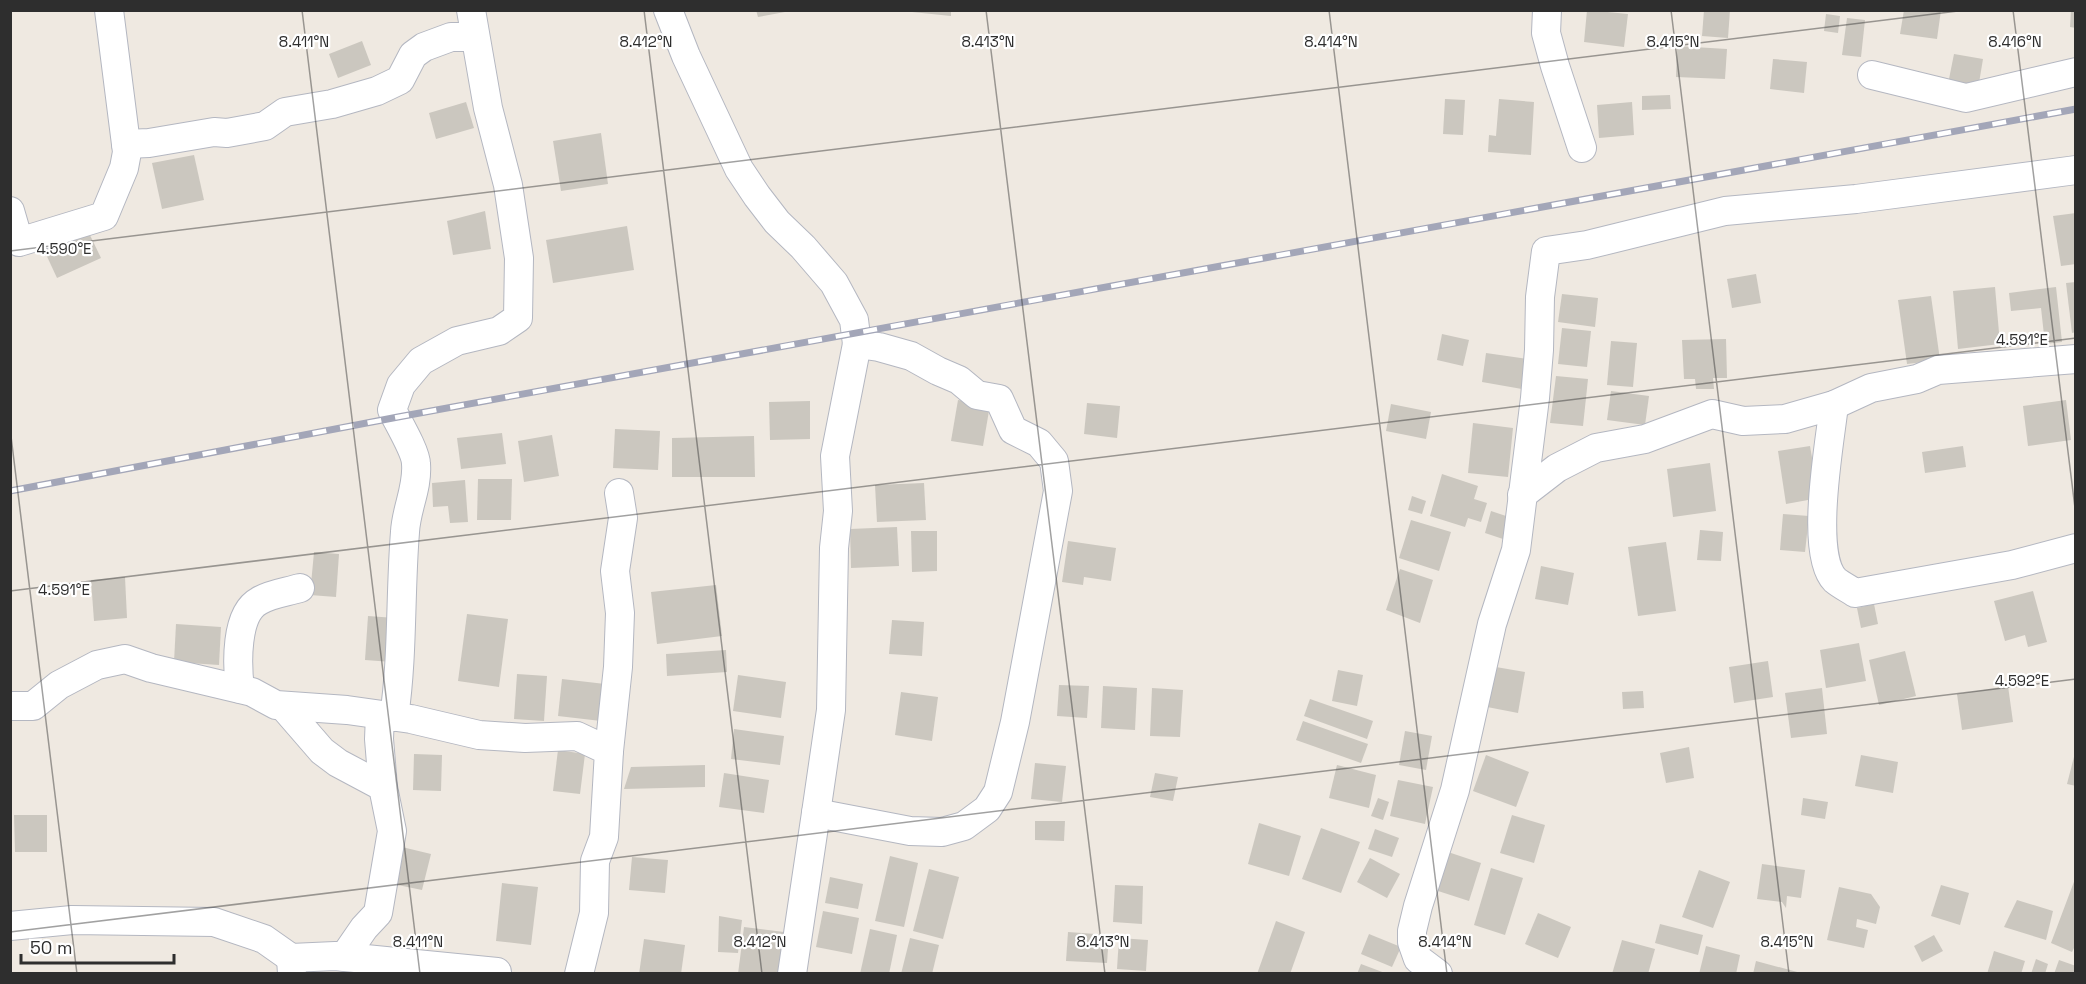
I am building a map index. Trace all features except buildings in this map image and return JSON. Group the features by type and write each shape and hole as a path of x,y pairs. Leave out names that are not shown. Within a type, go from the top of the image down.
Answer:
{"street":[{"path":"10,211 19,242 104,216 124,168 126,144 109,10"},
{"path":"668,10 686,56 739,169 777,222 803,247 834,284 854,320 857,344 835,456 838,511 834,548 831,710 792,974"},
{"path":"1547,10 1546,33 1582,148"},
{"path":"126,144 214,132 227,133 265,126 285,112 332,104 377,91 400,80 413,54 473,24 488,108 508,185 519,258 518,318 499,331 457,341 421,361 401,385 392,410 417,462 416,486 405,530 399,682 379,739 383,787 392,831 378,913 364,928 344,957"},
{"path":"1872,75 1966,98 2076,72"},
{"path":"1438,974 1418,959 1412,942 1412,931 1455,790 1492,624 1516,550 1535,398 1540,297 1546,251 1587,245 1725,210 1856,198 2076,170"},
{"path":"816,813 910,831 942,832 964,826 987,809 998,792 1015,722 1058,491 1054,461 1040,443 1012,430 999,399 977,395 959,380 910,356 879,347 857,344"},
{"path":"1522,495 1557,468 1596,448 1645,438 1712,414 1743,421 1785,418 1834,405 1871,388 1917,379 1938,370 2076,359"},
{"path":"1834,405 1821,519 1824,554 1834,579 1855,593 2012,565 2076,548"},
{"path":"579,974 594,913 595,861 604,837 609,751 618,667 620,613 615,572 623,518 619,493"},
{"path":"240,689 237,670 245,615 258,601 300,588"},
{"path":"10,706 33,706 59,685 97,665 125,658 151,668 252,692 276,705 387,716 478,735 525,738 577,736 609,751"},
{"path":"283,706 322,751 338,763 383,787"},
{"path":"10,926 72,920 214,922 264,939 292,966 344,957 502,973"}],"railway":[{"path":"10,491 398,417 2076,109"}]}
